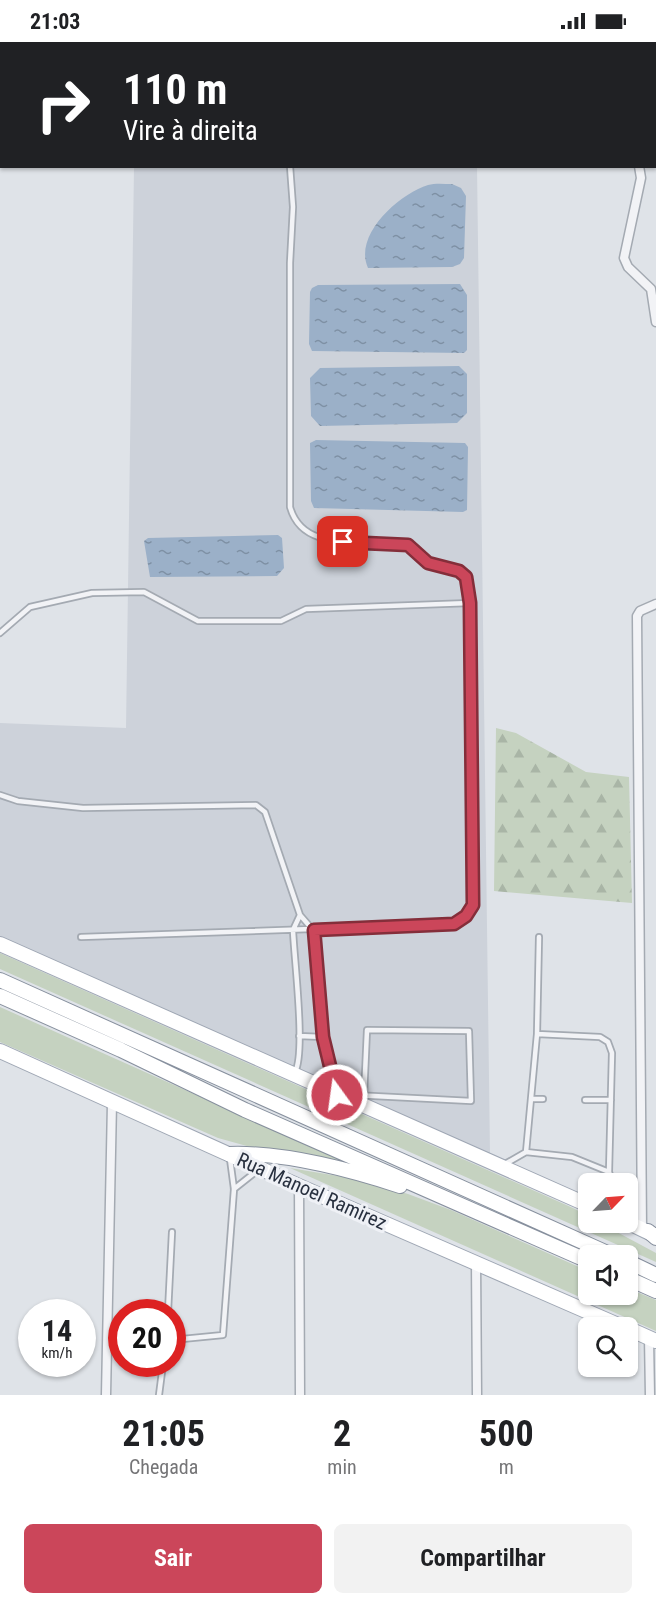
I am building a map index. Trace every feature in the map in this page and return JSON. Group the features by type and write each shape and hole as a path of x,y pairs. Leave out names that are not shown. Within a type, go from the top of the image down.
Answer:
{"main road":[{"path":"0,944 578,1201"},
{"path":"0,980 590,1245"},
{"path":"0,996 121,1050 245,1110 578,1257"},
{"name":"Rua Manoel Ramirez","path":"0,1051 299,1186 476,1261 528,1287 600,1317"},
{"path":"229,1154 255,1153 364,1174 418,1191 427,1190"},
{"path":"638,1267 656,1275"},
{"path":"638,1283 656,1291"},
{"name":"Rua Manoel Ramirez","path":"638,1333 652,1339"}],"street":[{"path":"640,168 642,178 624,258 628,267 651,289 656,322"},
{"path":"651,1234 638,616 640,611 656,604"},
{"path":"106,1395 112,1103"},
{"path":"299,1186 300,1395"},
{"path":"476,1261 477,1395"},
{"path":"650,1395 652,1339"}],"lane":[{"path":"81,937 454,924 466,916 473,905 470,603 466,577 459,571 428,563 408,545 343,542 324,538 309,532 293,518 290,507 290,263 293,207 290,168"},
{"path":"0,633 30,607 92,593 144,592 198,621 281,621 306,609 470,603"},
{"path":"0,795 18,801 83,808 256,806 265,812 272,825 300,915 314,930 323,1037 337,1095 471,1101 469,1030 367,1030 364,1096"},
{"path":"294,1074 298,1067 298,1036 293,930 300,915"},
{"path":"526,1152 537,1034 539,937"},
{"path":"500,1167 526,1152 572,1157 609,1172 612,1053 608,1042 600,1037 537,1034"},
{"path":"298,1036 323,1037"},
{"path":"531,1099 543,1099"},
{"path":"585,1100 611,1100"},
{"path":"186,1339 223,1335 234,1190 229,1154"},
{"path":"234,1190 260,1168"},
{"path":"169,1299 172,1232"},
{"path":"159,1395 161,1377"}],"shaded area":[{"path":"134,168 477,168 490,1154 0,937 0,723 126,728"}],"green space":[{"path":"496,728 516,733 586,772 629,777 632,903 494,891"},
{"path":"0,953 573,1208 578,1211 578,1227 0,969"},
{"path":"0,1007 346,1162 254,1148 218,1138 0,1042"},
{"path":"290,1168 362,1180 408,1194 451,1210 578,1267 578,1296"},
{"path":"591,1233 619,1233 656,1253 656,1262 638,1254 638,1245 618,1245"},
{"path":"638,1293 656,1300 656,1331 638,1323 638,1317 625,1317 598,1305 638,1305"}],"water":[{"path":"452,184 461,188 466,196 464,258 460,264 452,267 368,268 365,255 367,242 373,230 392,207 404,197 428,185"},
{"path":"460,284 467,295 467,350 464,353 312,351 309,344 310,292 318,285"},
{"path":"459,366 467,374 467,413 457,423 320,426 311,416 310,378 320,368"},
{"path":"316,440 465,443 468,447 467,510 463,512 314,508 311,501 310,443"},
{"path":"278,535 282,538 284,568 277,576 150,577 144,541 148,538"}],"route":[{"path":"337,1095 323,1037 314,930 454,924 466,916 473,905 474,796 470,603 466,577 459,571 428,563 408,545 343,542"}]}
